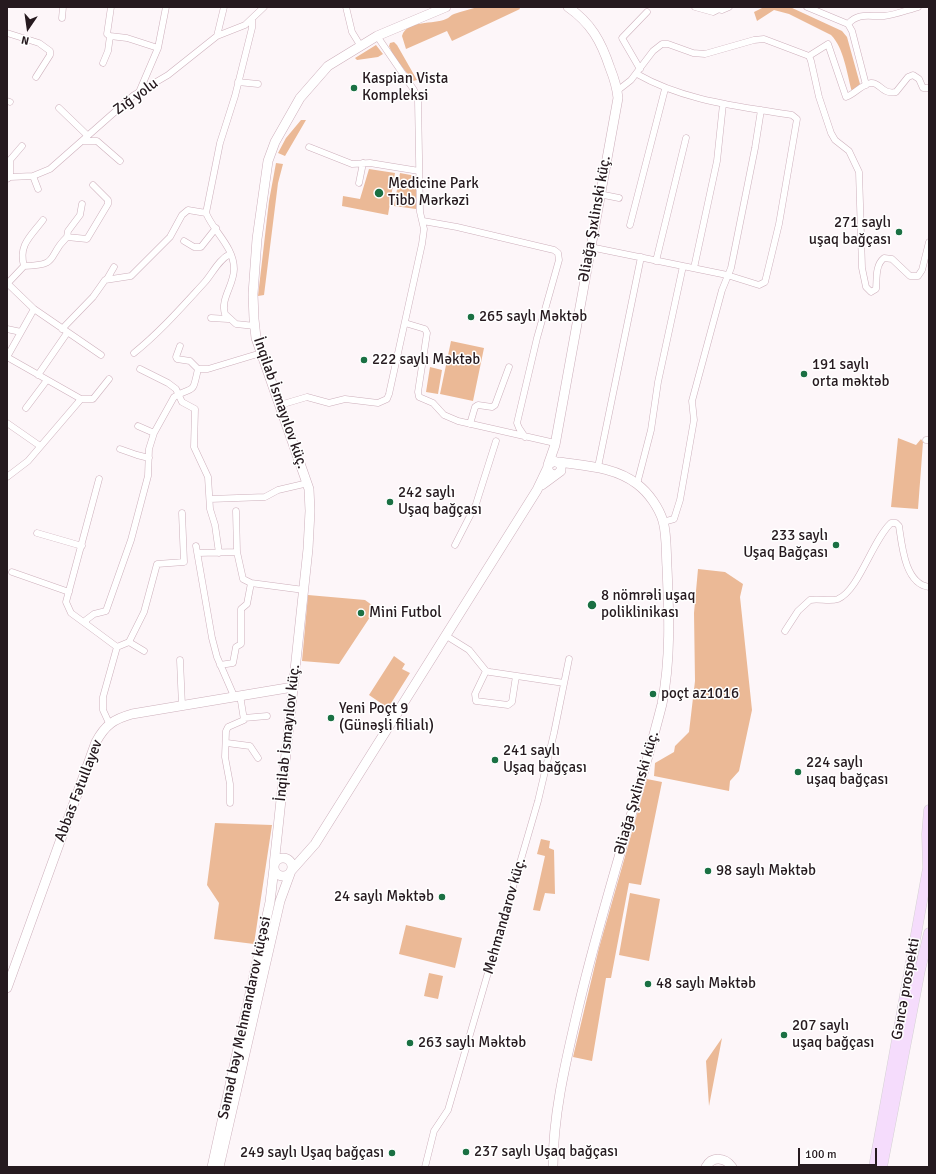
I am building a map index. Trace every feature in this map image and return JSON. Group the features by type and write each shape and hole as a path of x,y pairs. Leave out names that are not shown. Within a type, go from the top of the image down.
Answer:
{"main road":[{"path":"442,8 451,7"},
{"name":"Əliağa Şıxlinski küç.","path":"555,444 599,194 617,106 617,92 607,59 597,35 588,23 568,7"},
{"name":"İnqilab İsmayılov küç.","path":"274,866 304,590 310,511 308,483 256,338 252,294 256,239 266,168 271,152 290,114 309,86 328,66 377,36 442,8"},
{"path":"537,490 562,469 558,462 555,444"},
{"path":"307,854 296,859 286,858 278,860 274,866 276,873 281,876 287,875 307,854 537,490 548,466 555,444"},
{"path":"558,462 552,462 548,466 548,472 557,474 578,465"},
{"name":"Əliağa Şıxlinski küç.","path":"553,1167 558,1101 571,1037 591,953 665,692 669,636 667,570 663,522 652,500 637,484 619,474 598,467 558,462"},
{"name":"Abbas Fətullayev","path":"8,982 96,742 109,723 117,718 132,714 293,687"},
{"name":"Gəncə prospekti","path":"874,1167 929,868 927,834 929,810"},
{"path":"277,835 280,852 292,865 291,871"},
{"name":"Səməd bəy Mehmandarov küçəsi","path":"212,1167 269,910 274,866"},
{"path":"929,868 929,885"},
{"name":"Səməd bəy Mehmandarov küçəsi","path":"219,1167 280,901 291,871"},
{"name":"Gəncə prospekti","path":"882,1167 920,970 929,933"},
{"path":"706,1167 712,1161 722,1159 727,1161 732,1167"}],"street":[{"path":"62,18 63,7"},
{"path":"103,63 108,51 110,36 107,34 110,7"},
{"path":"140,90 158,48 166,7"},
{"path":"217,36 224,7"},
{"name":"Zığ yolu","path":"9,178 33,176 50,169 140,90 168,75 217,36 237,29 252,20 264,7"},
{"path":"346,7 352,32 360,46"},
{"path":"695,7 712,12 729,7"},
{"path":"710,7 717,10"},
{"path":"807,7 848,24 852,31 866,85"},
{"path":"848,24 853,19 862,15 884,16 918,7"},
{"path":"590,247 727,275 759,285 765,282 779,224 796,119 792,115 697,99 664,89 638,71 622,38 647,12"},
{"path":"228,319 223,309 234,271 230,254 223,237 206,213 220,144 252,28 252,20"},
{"path":"7,33 39,43 50,51 50,55 36,77"},
{"path":"110,36 127,38 158,48"},
{"path":"280,404 307,397 329,403 345,399 383,402 387,399 389,394 422,244 418,100 414,90 377,36"},
{"path":"617,92 638,71 657,47 668,44 693,53 705,54 754,40 764,39 809,56 819,97 831,133 835,140 849,151 859,172 862,268 866,287 871,292 876,289 877,268 884,258 892,258 910,276 918,276 922,270 929,242"},
{"path":"809,56 828,44 846,97 854,94 866,85 874,83 885,92 892,93 900,89 908,77 913,75 919,79 922,88 929,88"},
{"path":"238,82 258,84"},
{"path":"630,225 664,89"},
{"path":"694,268 717,161 723,104"},
{"path":"59,108 88,135"},
{"path":"663,522 674,519 677,516 694,420 692,402 727,275 731,268 761,110"},
{"path":"656,261 686,138"},
{"path":"82,141 97,141 120,161"},
{"path":"9,178 10,160 22,146"},
{"path":"309,147 352,164 370,163 419,171"},
{"path":"359,182 363,164"},
{"path":"33,176 38,190"},
{"path":"67,237 84,240 87,239 108,204 108,200 93,185"},
{"path":"599,194 619,198"},
{"path":"82,204 80,215 68,231 67,237 51,261 45,265 24,266 7,283 34,309 101,355"},
{"path":"107,279 132,276 170,237 182,215 188,210 206,213"},
{"path":"24,266 20,254 23,246 43,220"},
{"path":"422,221 488,233 554,250 558,253 559,260 537,338 518,423 519,428 525,437"},
{"path":"184,241 194,247 200,247 216,228"},
{"path":"134,353 161,331 208,279 221,260 230,254"},
{"path":"598,467 642,257"},
{"path":"637,484 651,430 658,382 683,266"},
{"path":"38,375 65,331 107,279 114,268"},
{"path":"34,309 7,357 81,399 93,399 109,379"},
{"path":"211,318 228,319 236,324 255,326"},
{"path":"404,323 425,330 426,333 418,392 419,397 433,403 444,415 470,424 555,444"},
{"path":"7,329 21,332"},
{"path":"180,346 176,356 177,359 190,361 198,369 208,369 261,353"},
{"path":"470,424 475,407 478,405 492,407 495,405 509,367"},
{"path":"140,369 168,383 176,389 182,402 195,409 194,448 208,477 210,509 215,525 219,553"},
{"path":"86,624 88,617 106,611 131,540 148,476 149,449 154,432 171,401 178,394 191,391 194,387 198,369"},
{"path":"26,408 46,380"},
{"path":"7,477 28,461 81,399"},
{"path":"7,423 40,446"},
{"path":"138,426 154,432"},
{"path":"455,545 476,504 496,442"},
{"path":"120,449 149,458"},
{"path":"99,479 69,592 67,606 71,613 117,647"},
{"path":"210,499 265,497 278,490 308,483"},
{"path":"236,512 237,552 241,576 246,581 251,583 304,590"},
{"path":"117,647 129,642 144,612 157,564 184,562 182,513"},
{"path":"785,631 798,611 806,602 815,599 833,600 848,592 872,549 891,523 896,523 899,526 906,558 914,579 921,586 929,587"},
{"path":"37,533 82,546"},
{"path":"196,546 212,638 220,665 237,696 244,718"},
{"path":"198,553 237,552"},
{"path":"12,572 69,592"},
{"path":"220,665 233,663 236,647 241,644 241,609 246,604 251,583"},
{"path":"445,635 469,650 486,671 564,683"},
{"path":"129,642 144,651"},
{"path":"109,723 103,710 103,696 117,647"},
{"name":"Mehmandarov küç.","path":"424,1167 434,1131 448,1110 495,954 538,801 569,659"},
{"path":"180,660 182,706"},
{"path":"486,671 475,694 476,702 508,705 512,702 516,676"},
{"path":"230,803 230,784 225,758 228,727 241,722 244,718 267,716"},
{"path":"227,743 250,746 258,758"}],"shaded area":[{"path":"478,7 519,7 520,9 452,41 447,31 406,49 402,36 409,27 421,23 441,21 454,14"},
{"path":"764,7 790,7 842,31 847,37 860,84 852,92 842,54 831,35 789,14 774,10 757,21 754,12"},
{"path":"394,42 417,80 413,81 393,55 389,46 390,43"},
{"path":"376,45 383,54 378,57 357,60 355,58"},
{"path":"301,120 306,120 285,156 278,153 286,138"},
{"path":"276,163 283,164 278,183 264,295 258,296 269,201"},
{"path":"369,169 395,173 388,215 342,206 343,196 360,199"},
{"path":"400,173 416,176 416,209 394,206"},
{"path":"451,341 484,348 473,401 440,394"},
{"path":"430,367 442,370 438,394 426,392"},
{"path":"898,438 916,445 921,439 923,442 918,509 891,507"},
{"path":"698,569 725,572 743,584 740,597 752,710 739,771 730,781 729,791 654,776 655,763 674,752 675,746 689,732 695,681 694,613"},
{"path":"308,595 365,600 376,608 339,664 302,661"},
{"path":"394,656 405,664 402,669 410,673 388,708 369,695"},
{"path":"647,779 662,782 641,885 629,883 611,978 606,978 592,1061 573,1057 599,948"},
{"path":"215,823 272,825 254,944 214,939 219,903 207,885"},
{"path":"541,839 550,841 549,848 554,850 555,894 545,893 540,911 533,910 545,856 537,854"},
{"path":"630,893 660,899 649,961 619,955"},
{"path":"406,925 462,938 455,968 399,954"},
{"path":"429,973 443,976 438,999 424,996"},
{"path":"722,1038 709,1106 706,1061"}],"place":[{"name":"Kaspian Vista Kompleksi","path":"354,88"},
{"name":"Medicine Park Tibb Mərkəzi","path":"379,193"},
{"name":"271 saylı uşaq bağçası","path":"899,232"},
{"name":"265 saylı Məktəb","path":"471,317"},
{"name":"222 saylı Məktəb","path":"364,360"},
{"name":"191 saylı orta məktəb","path":"804,374"},
{"name":"242 saylı Uşaq bağçası","path":"390,502"},
{"name":"233 saylı Uşaq Bağçası","path":"836,545"},
{"name":"8 nömrəli uşaq poliklinikası","path":"592,605"},
{"name":"Mini Futbol","path":"361,613"},
{"name":"poçt az1016","path":"653,694"},
{"name":"Yeni Poçt 9 (Günəşli filialı)","path":"331,718"},
{"name":"241 saylı Uşaq bağçası","path":"495,760"},
{"name":"224 saylı uşaq bağçası","path":"798,772"},
{"name":"98 saylı Məktəb","path":"708,871"},
{"name":"24 saylı Məktəb","path":"442,897"},
{"name":"48 saylı Məktəb","path":"648,984"},
{"name":"207 saylı uşaq bağçası","path":"784,1035"},
{"name":"263 saylı Məktəb","path":"410,1043"},
{"name":"237 saylı Uşaq bağçası","path":"466,1152"},
{"name":"249 saylı Uşaq bağçası","path":"392,1153"}]}
